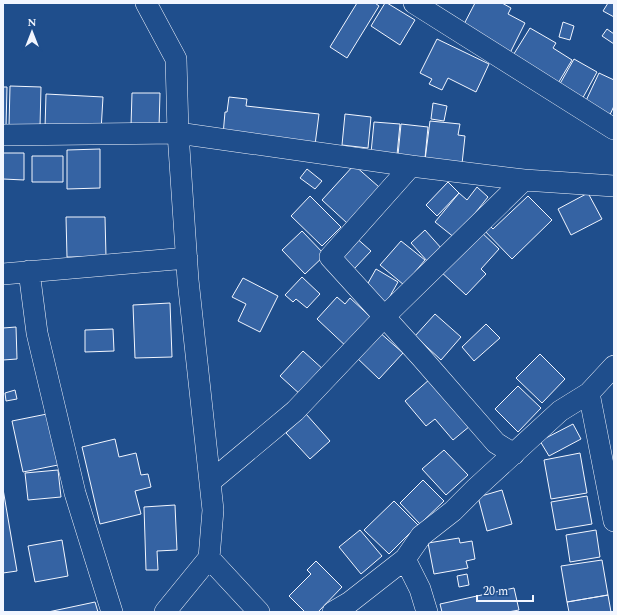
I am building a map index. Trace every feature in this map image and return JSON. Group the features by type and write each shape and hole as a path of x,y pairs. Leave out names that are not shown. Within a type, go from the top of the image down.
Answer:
{"street":[{"path":"146,3 176,59 178,133 187,258 213,510 209,558 165,612"},
{"path":"414,3 614,129"},
{"path":"3,135 178,133 410,166 524,180 614,186"},
{"path":"410,166 330,257 385,316 496,443 514,454"},
{"path":"210,482 295,411 385,316 524,180"},
{"path":"3,274 187,258"},
{"path":"30,271 37,333 75,493 112,612"},
{"path":"333,612 350,602 405,559 421,536 453,511 560,411 589,393 614,366"},
{"path":"589,393 614,521"},
{"path":"209,558 259,612"},
{"path":"405,559 420,589 427,612"}],"building":[{"path":"357,3 375,3 379,6 347,58 330,47"},
{"path":"385,3 415,20 400,45 371,26"},
{"path":"475,3 502,3 511,8 508,14 525,23 510,53 462,28"},
{"path":"608,3 614,3 614,17 603,11"},
{"path":"563,22 574,26 570,40 559,37"},
{"path":"530,28 556,43 553,48 572,60 557,85 512,57"},
{"path":"607,29 614,34 614,44 602,36"},
{"path":"437,39 489,64 476,92 448,78 442,90 429,84 432,79 420,73"},
{"path":"574,59 597,72 580,103 557,89"},
{"path":"599,73 614,80 614,106 608,119 583,107"},
{"path":"10,86 41,87 40,127 9,126"},
{"path":"3,87 7,87 6,127 3,127"},
{"path":"132,93 160,93 159,127 131,126"},
{"path":"46,94 103,97 101,131 45,128"},
{"path":"229,97 247,99 246,106 319,114 315,145 223,135 225,112 227,112"},
{"path":"433,103 447,106 444,121 431,119"},
{"path":"345,114 371,117 368,148 342,145"},
{"path":"430,121 460,124 458,135 465,136 462,164 425,160"},
{"path":"374,122 400,124 397,155 371,153"},
{"path":"401,124 428,127 425,158 398,155"},
{"path":"100,149 100,188 67,189 67,150"},
{"path":"3,153 24,153 24,180 3,179"},
{"path":"32,156 63,156 63,182 32,182"},
{"path":"354,165 379,187 347,223 322,200"},
{"path":"307,169 322,181 315,189 300,178"},
{"path":"448,182 459,193 437,216 426,205"},
{"path":"477,187 488,197 455,238 435,222 459,193 467,200"},
{"path":"588,193 602,219 571,235 558,209"},
{"path":"310,196 341,227 322,246 291,216"},
{"path":"528,196 552,220 512,259 479,225 484,220 493,229"},
{"path":"66,217 105,217 106,257 67,257"},
{"path":"478,229 499,249 481,269 486,274 466,295 439,270"},
{"path":"425,230 442,249 428,262 411,243"},
{"path":"302,231 325,255 305,274 282,250"},
{"path":"354,236 371,251 354,269 338,254"},
{"path":"401,241 425,260 404,285 380,265"},
{"path":"376,269 398,282 385,305 363,292"},
{"path":"302,277 320,294 307,308 296,299 293,302 285,295"},
{"path":"243,278 278,296 260,332 238,321 246,304 232,297"},
{"path":"337,297 345,304 350,298 375,321 349,349 317,319"},
{"path":"170,303 172,357 135,358 133,305"},
{"path":"435,314 461,337 441,360 415,336"},
{"path":"486,324 500,338 474,361 462,347"},
{"path":"16,327 17,359 3,360 3,328"},
{"path":"113,329 114,351 85,352 85,330"},
{"path":"378,331 403,353 379,379 355,356"},
{"path":"303,351 325,371 302,396 280,376"},
{"path":"540,354 565,379 542,403 516,378"},
{"path":"430,379 470,426 453,440 435,419 426,426 405,401"},
{"path":"518,386 541,408 518,432 495,409"},
{"path":"15,390 17,399 6,401 5,393"},
{"path":"47,414 58,465 23,472 12,421"},
{"path":"306,414 330,441 310,459 286,433"},
{"path":"573,424 581,439 549,456 540,441"},
{"path":"115,439 119,457 136,453 141,475 148,474 151,487 135,491 141,514 100,524 82,447"},
{"path":"444,450 468,475 446,495 422,469"},
{"path":"580,453 587,493 551,499 544,460"},
{"path":"58,470 61,497 28,500 25,473"},
{"path":"423,480 444,501 420,524 400,503"},
{"path":"3,489 17,571 3,573"},
{"path":"502,490 512,524 487,531 478,497"},
{"path":"587,496 592,524 556,530 551,502"},
{"path":"394,501 418,525 389,554 364,530"},
{"path":"175,505 177,550 157,551 158,570 146,570 144,507"},
{"path":"360,530 382,556 361,574 339,547"},
{"path":"596,530 600,557 570,562 566,535"},
{"path":"459,538 460,543 472,541 475,559 466,561 468,568 434,574 428,543"},
{"path":"62,540 68,576 35,582 28,546"},
{"path":"602,560 608,595 567,602 561,566"},
{"path":"316,561 342,587 318,612 305,612 289,596 311,574 307,570"},
{"path":"467,574 469,585 459,587 457,576"},
{"path":"514,588 519,610 508,612 442,612 440,604"},
{"path":"608,595 611,612 569,612 567,602"},
{"path":"95,602 98,612 48,612"}]}
